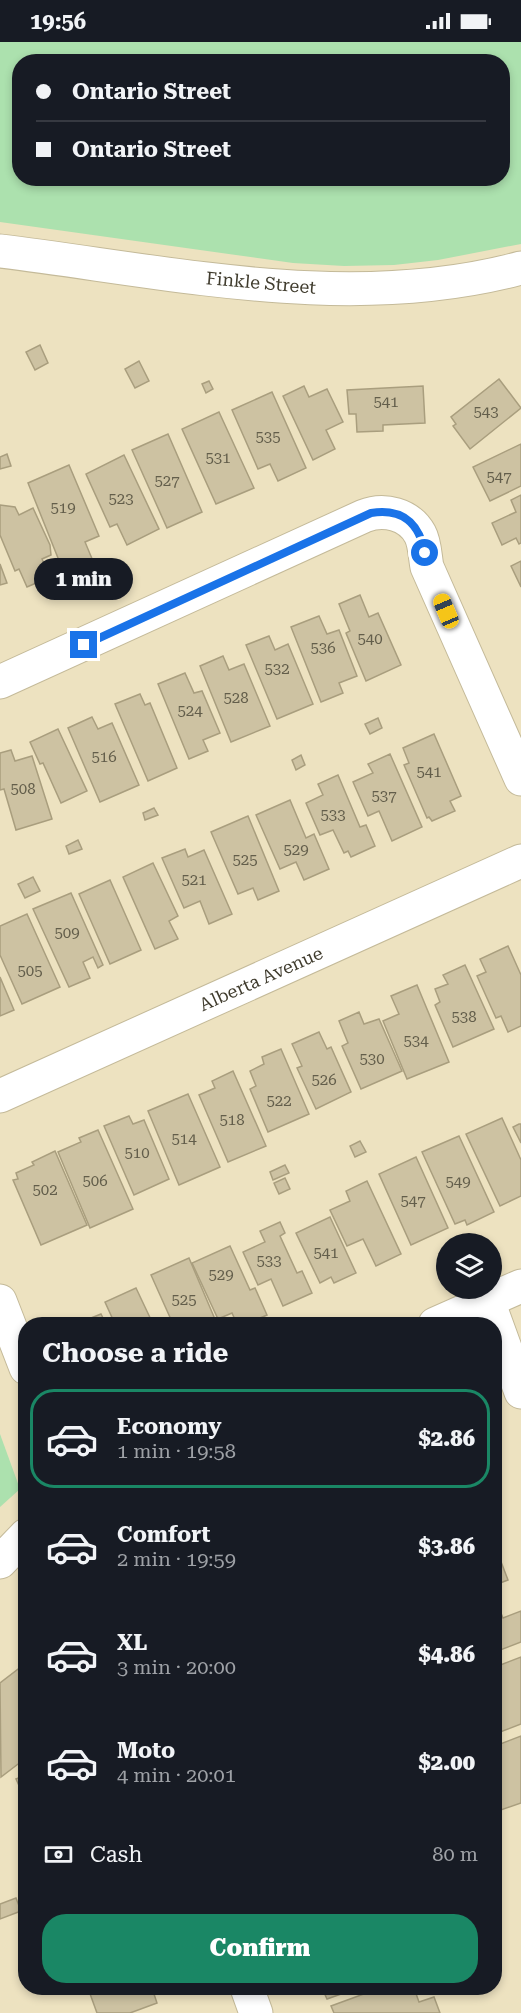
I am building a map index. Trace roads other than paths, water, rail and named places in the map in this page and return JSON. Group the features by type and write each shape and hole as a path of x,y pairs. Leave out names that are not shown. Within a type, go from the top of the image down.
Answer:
{"street":[{"name":"Finkle Street","path":"0,251 282,287 389,289 428,286 464,281 521,268"},
{"path":"0,682 364,516 379,512 389,513 409,521 420,534 428,567 521,779"},
{"name":"Alberta Avenue","path":"0,1096 521,861"},
{"path":"451,1317 521,1286"},
{"path":"488,1301 494,1317"},
{"path":"0,1302 18,1348"},
{"path":"502,1340 521,1392"},
{"path":"0,1562 18,1543"},
{"path":"250,1995 256,2013"}]}
